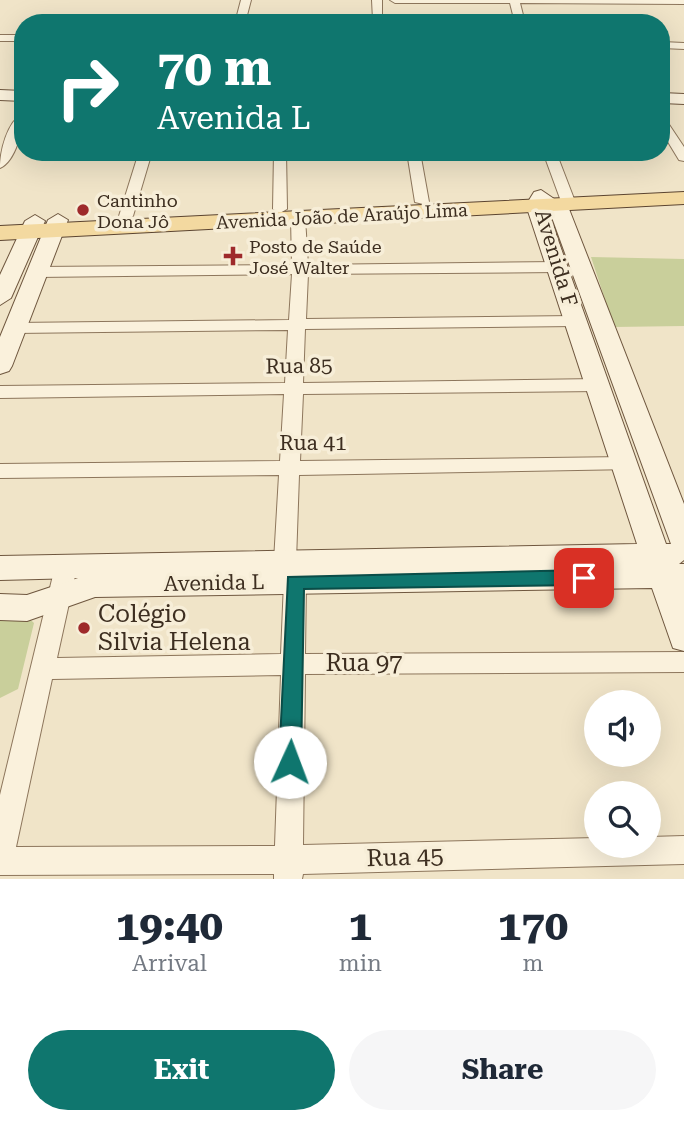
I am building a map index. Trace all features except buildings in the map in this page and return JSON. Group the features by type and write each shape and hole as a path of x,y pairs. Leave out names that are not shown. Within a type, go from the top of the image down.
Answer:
{"main road":[{"name":"Avenida João de Araújo Lima","path":"0,223 45,225 554,201 684,189"},
{"name":"Avenida João de Araújo Lima","path":"355,210 422,202 684,198"},
{"name":"Avenida João de Araújo Lima","path":"0,233 126,216 289,214"}],"street":[{"path":"395,0 684,1"},
{"path":"591,1 596,11"},
{"path":"0,164 14,135"},
{"path":"670,135 684,157"},
{"path":"126,216 143,161"},
{"path":"281,161 300,270 288,466 272,572 292,664 288,870"},
{"path":"415,161 422,202"},
{"path":"550,161 554,201"},
{"name":"Avenida F","path":"554,201 558,267 626,464 672,566 684,638"},
{"name":"Avenida F","path":"554,201 684,541"},
{"path":"0,366 37,272 45,225"},
{"path":"0,298 6,273 45,225"},
{"path":"37,272 558,267"},
{"path":"15,328 575,321"},
{"name":"Rua 85","path":"0,392 598,385"},
{"name":"Rua 41","path":"0,471 626,464"},
{"name":"Avenida L","path":"0,568 94,585 272,572 672,566"},
{"path":"0,854 63,581"},
{"name":"Avenida L","path":"0,607 27,608 63,581"},
{"name":"Rua 97","path":"44,669 292,664 684,662"},
{"name":"Rua 45","path":"0,861 288,870 684,850"}],"green space":[{"path":"591,257 684,259 684,326 614,327"},
{"path":"22,612 34,623 18,689 0,698 0,613"}],"place":[{"name":"Cantinho Dona Jô","path":"83,210"},
{"name":"Posto de Saúde José Walter","path":"233,256"},
{"name":"Colégio Silvia Helena","path":"84,628"}],"route":[{"path":"290,762 295,582 584,578"}]}
